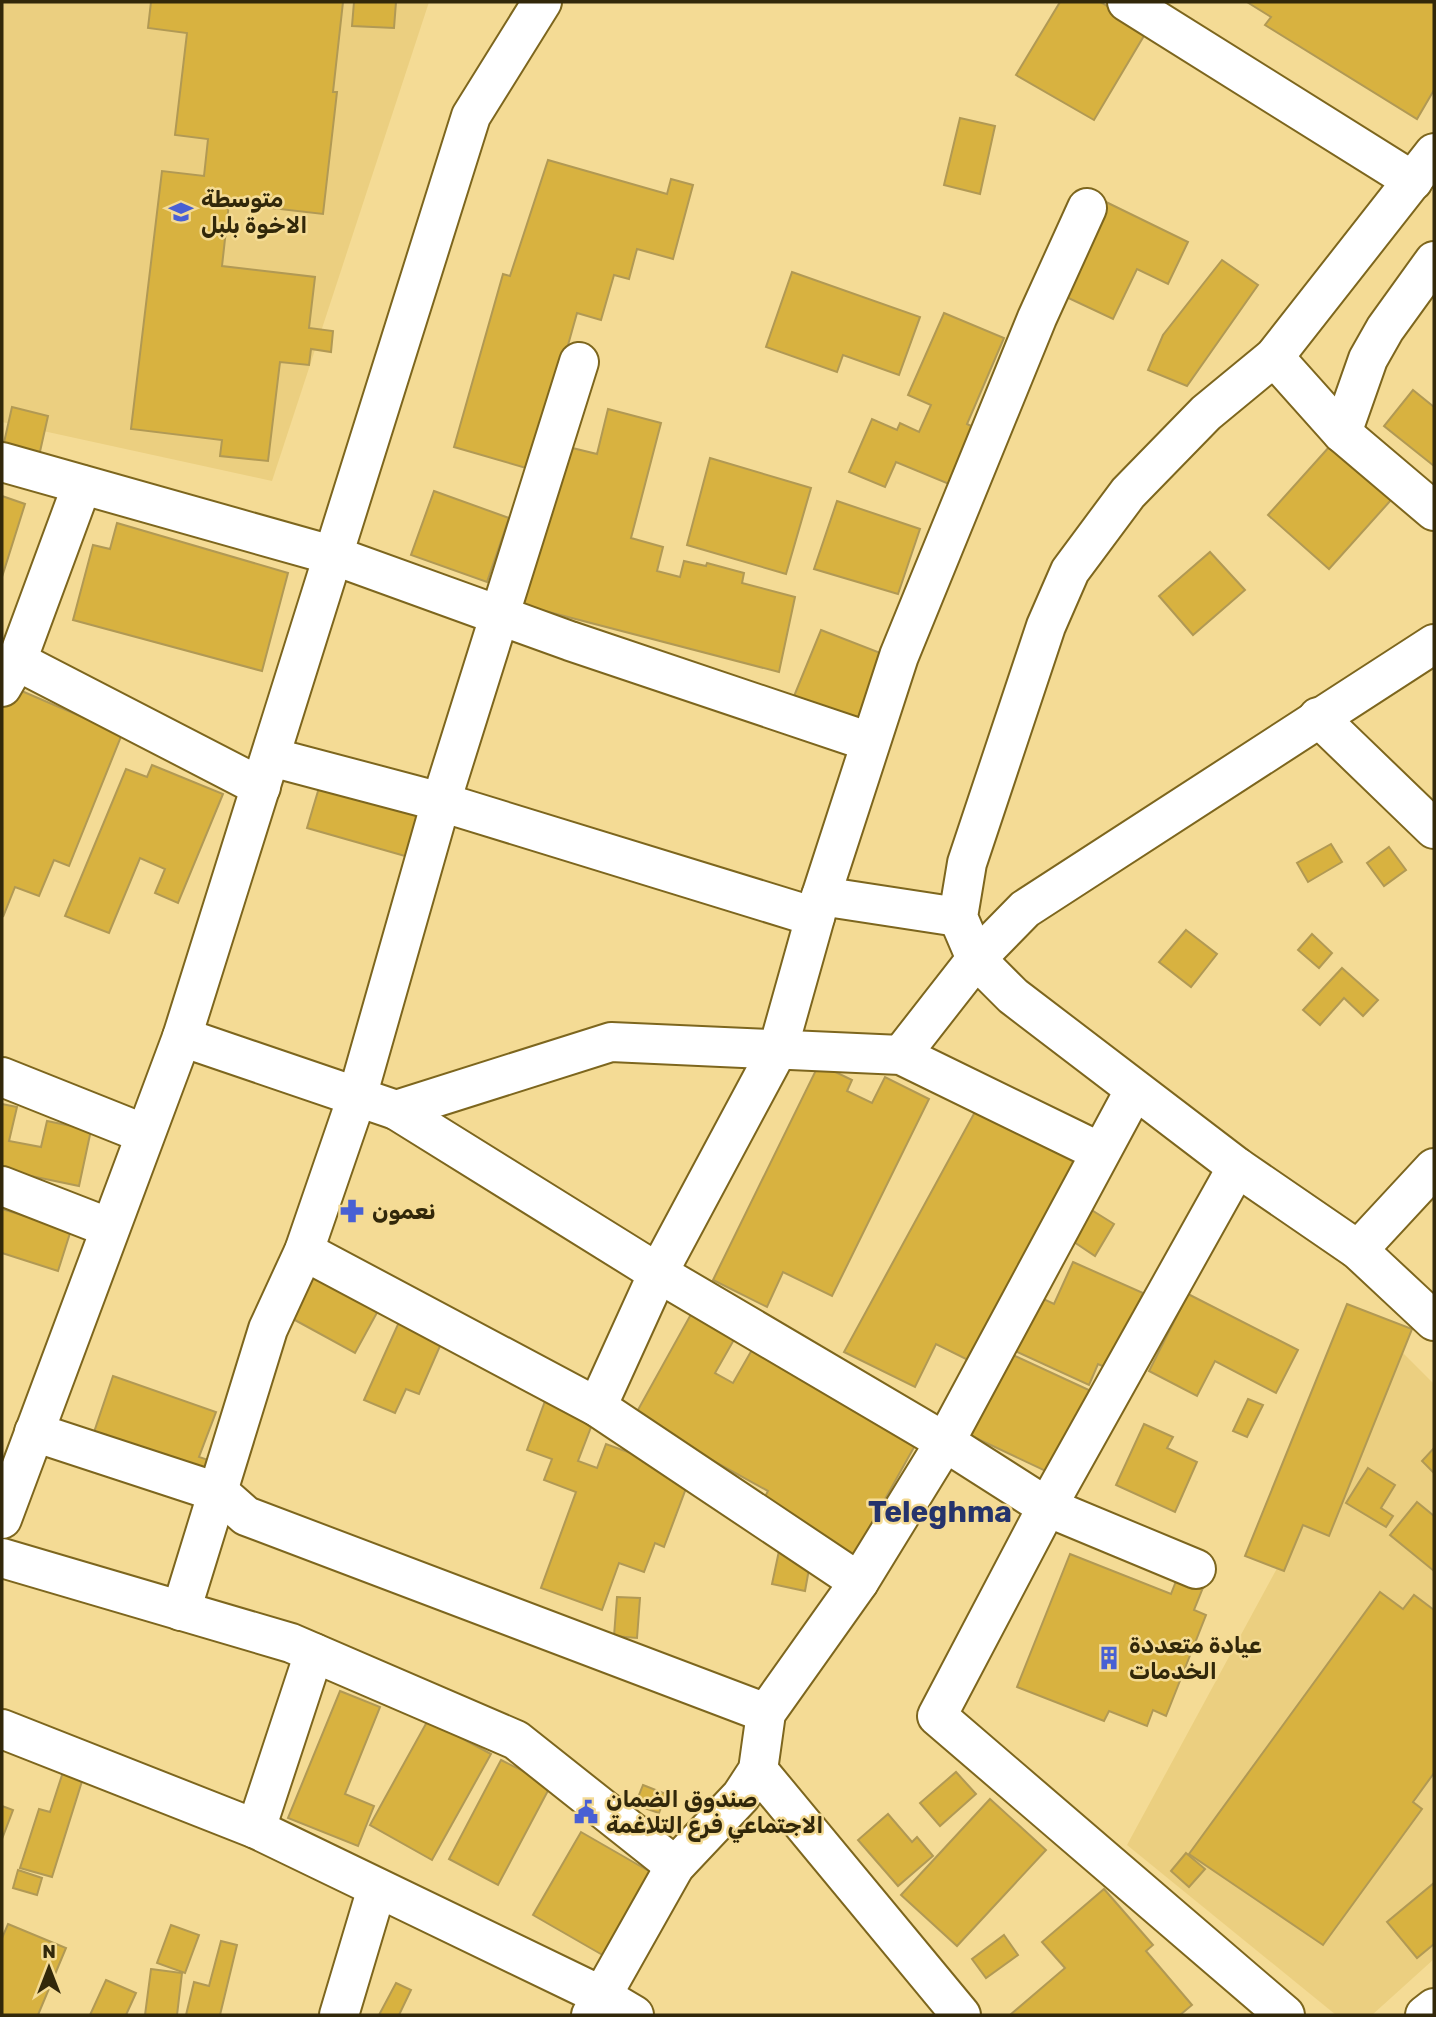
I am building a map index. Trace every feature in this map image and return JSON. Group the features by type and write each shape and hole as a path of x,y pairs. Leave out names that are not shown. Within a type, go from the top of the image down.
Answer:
{"street":[{"path":"2,1519 182,1037 471,116 542,2"},
{"path":"1147,7 1424,167 1275,356 1206,413 1128,493 1070,571 1046,625 967,863 958,917 976,959 1013,996 1237,1167 1358,1250 1434,1321"},
{"path":"597,1407 658,1273 778,1049 818,907 899,656 1037,318 1087,208"},
{"path":"1342,433 1368,359 1385,329 1434,261"},
{"path":"1275,356 1342,433 1434,511"},
{"path":"181,1611 220,1493 268,1329 304,1251 357,1097 441,802 579,362"},
{"path":"2,462 335,556 570,641 870,742"},
{"path":"82,485 10,674 266,772 441,802 818,907 958,917"},
{"path":"901,1055 976,959 1025,909 1434,644"},
{"path":"1318,717 1434,829"},
{"path":"182,1037 396,1110 658,1273 945,1443 1047,1507 1196,1569"},
{"path":"396,1110 611,1042 901,1055 1100,1152"},
{"path":"2,1077 145,1134"},
{"path":"2,1729 256,1829 377,1888 609,2009 675,1866 741,1796 758,1770 766,1713 859,1582 945,1443 1134,1091"},
{"path":"1237,1167 1047,1507 937,1716 1285,2015"},
{"path":"1358,1250 1434,1168"},
{"path":"2,1186 110,1228"},
{"path":"304,1251 597,1407 859,1582"},
{"path":"34,1432 220,1493 246,1516 766,1713"},
{"path":"2,1558 313,1653 516,1740 675,1866"},
{"path":"256,1829 313,1653"},
{"path":"758,1770 961,2015"},
{"path":"339,2015 377,1888"},
{"path":"1425,2015 1434,2008"}],"shaded area":[{"name":"متوسطة الاخوة بلبل","path":"2,2 429,2 272,481 2,422"},
{"path":"1397,1347 1434,1384 1434,1959 1372,2015 1336,2015 1127,1845"}],"building":[{"path":"151,2 343,2 333,92 337,92 323,214 229,203 222,266 315,277 309,328 333,331 331,352 311,349 309,365 280,362 268,461 220,456 222,440 131,429 162,171 204,176 208,139 175,135 187,33 148,28"},
{"path":"354,2 396,2 394,28 352,26"},
{"path":"1060,2 1100,2 1148,29 1094,120 1016,75"},
{"path":"1247,2 1434,2 1434,90 1417,119 1265,25 1271,17"},
{"path":"960,118 995,126 980,194 944,185"},
{"path":"548,160 667,194 671,179 693,185 673,259 637,249 629,279 614,275 601,320 577,313 533,470 454,447 503,274 510,276"},
{"path":"1106,202 1188,242 1168,284 1137,269 1113,319 1062,295"},
{"path":"1222,260 1258,285 1187,386 1148,370 1163,335"},
{"path":"792,272 920,317 899,375 843,355 837,372 766,347"},
{"path":"944,313 1004,338 967,424 973,427 949,484 896,462 885,487 849,472 872,419 897,430 900,423 919,432 931,405 908,395"},
{"path":"1413,390 1434,407 1434,466 1384,426"},
{"path":"12,407 48,416 39,456 3,447"},
{"path":"608,409 661,423 631,538 663,547 657,571 680,577 684,561 706,566 707,563 744,573 742,583 795,597 779,672 518,604 560,445 597,454"},
{"path":"1339,436 1400,490 1329,569 1268,515"},
{"path":"710,458 811,488 786,574 687,545"},
{"path":"434,491 509,518 487,582 411,555"},
{"path":"2,496 25,504 2,577"},
{"path":"837,501 920,529 898,594 814,569"},
{"path":"117,523 288,573 262,671 73,620 93,545 110,549"},
{"path":"1210,552 1245,590 1193,635 1159,596"},
{"path":"821,630 883,654 853,730 790,706"},
{"path":"10,686 122,734 69,866 54,860 39,896 15,887 3,917 2,706"},
{"path":"152,765 223,794 178,903 155,893 165,869 140,858 109,933 65,916 126,769 147,777"},
{"path":"321,781 425,811 412,858 307,828"},
{"path":"1331,844 1342,862 1308,882 1297,863"},
{"path":"1389,847 1406,870 1384,886 1367,863"},
{"path":"1186,930 1217,954 1191,987 1159,962"},
{"path":"1312,934 1332,953 1319,968 1298,950"},
{"path":"1342,968 1378,1000 1363,1016 1344,998 1320,1025 1303,1010"},
{"path":"819,1064 852,1080 847,1091 872,1103 885,1077 929,1099 832,1296 783,1272 767,1307 713,1280"},
{"path":"2,1104 17,1107 9,1141 41,1147 47,1121 91,1130 79,1186 2,1170"},
{"path":"976,1110 1083,1162 972,1362 936,1344 915,1387 844,1352"},
{"path":"2,1209 71,1230 58,1271 2,1253"},
{"path":"1090,1209 1114,1224 1095,1256 1071,1240"},
{"path":"1073,1262 1143,1293 1109,1369 1098,1364 1089,1385 1011,1349 1035,1295 1054,1304"},
{"path":"306,1269 379,1309 355,1353 282,1313"},
{"path":"1188,1294 1298,1350 1276,1393 1215,1361 1197,1396 1149,1371"},
{"path":"1347,1304 1412,1329 1329,1536 1303,1525 1284,1571 1245,1556"},
{"path":"695,1307 739,1331 715,1373 733,1383 757,1341 922,1433 851,1560 759,1508 768,1491 634,1417"},
{"path":"404,1311 447,1330 419,1394 406,1389 395,1413 364,1400"},
{"path":"1000,1349 1091,1391 1052,1474 961,1431"},
{"path":"113,1376 216,1412 199,1457 226,1466 217,1491 89,1447"},
{"path":"548,1393 593,1422 578,1461 597,1468 606,1444 691,1475 664,1547 655,1543 644,1572 619,1563 602,1610 541,1588 576,1492 544,1480 552,1459 527,1450"},
{"path":"1248,1399 1263,1405 1247,1437 1233,1431"},
{"path":"1144,1424 1173,1437 1167,1448 1197,1462 1175,1512 1116,1485"},
{"path":"1434,1448 1434,1473 1422,1461"},
{"path":"1368,1468 1395,1485 1381,1508 1393,1516 1386,1527 1346,1503"},
{"path":"1417,1502 1434,1516 1434,1571 1390,1535"},
{"path":"779,1551 811,1558 805,1591 772,1584"},
{"name":"عيادة متعددة الخدمات","path":"1070,1554 1171,1594 1178,1576 1204,1585 1194,1610 1206,1615 1166,1716 1153,1710 1147,1726 1109,1711 1104,1721 1017,1687"},
{"path":"1380,1592 1403,1609 1414,1595 1434,1610 1434,1773 1413,1802 1422,1809 1323,1945 1189,1854"},
{"path":"617,1597 640,1598 637,1638 614,1636"},
{"path":"340,1691 380,1707 345,1794 374,1806 358,1846 288,1818"},
{"path":"428,1720 491,1754 432,1860 370,1825"},
{"path":"501,1760 551,1785 498,1885 449,1859"},
{"path":"63,1772 83,1778 52,1877 20,1868 39,1809 50,1812"},
{"path":"956,1772 976,1794 940,1826 920,1803"},
{"path":"643,1785 666,1794 659,1813 635,1805"},
{"path":"990,1799 1046,1850 957,1946 901,1895"},
{"path":"2,1806 13,1810 2,1839"},
{"path":"888,1814 912,1842 917,1837 933,1856 898,1886 858,1840"},
{"path":"581,1832 654,1874 606,1957 533,1915"},
{"path":"1186,1853 1205,1869 1189,1887 1171,1871"},
{"path":"18,1870 42,1878 37,1895 13,1888"},
{"path":"1434,1883 1434,1944 1417,1958 1387,1922"},
{"path":"1104,1889 1153,1945 1146,1951 1192,2005 1180,2015 1010,2015 1065,1968 1042,1942"},
{"path":"8,1924 66,1948 38,2015 2,2015 2,1938"},
{"path":"171,1925 199,1935 185,1973 157,1963"},
{"path":"1004,1935 1018,1955 986,1978 972,1959"},
{"path":"221,1941 237,1945 220,2015 186,2015 194,1982 209,1986"},
{"path":"151,1969 182,1973 177,2015 145,2015"},
{"path":"106,1980 136,1993 126,2015 90,2015"},
{"path":"396,1983 411,1990 399,2015 379,2015"}],"place":[{"name":"متوسطة الاخوة بلبل","path":"181,212"},
{"name":"نعمون","path":"352,1211"},
{"name":"عيادة متعددة الخدمات","path":"1109,1658"},
{"name":"صندوق الضمان الاجتماعي فرع التلاغمة","path":"586,1812"}],"district":[{"name":"Teleghma","path":"940,1512"}]}
